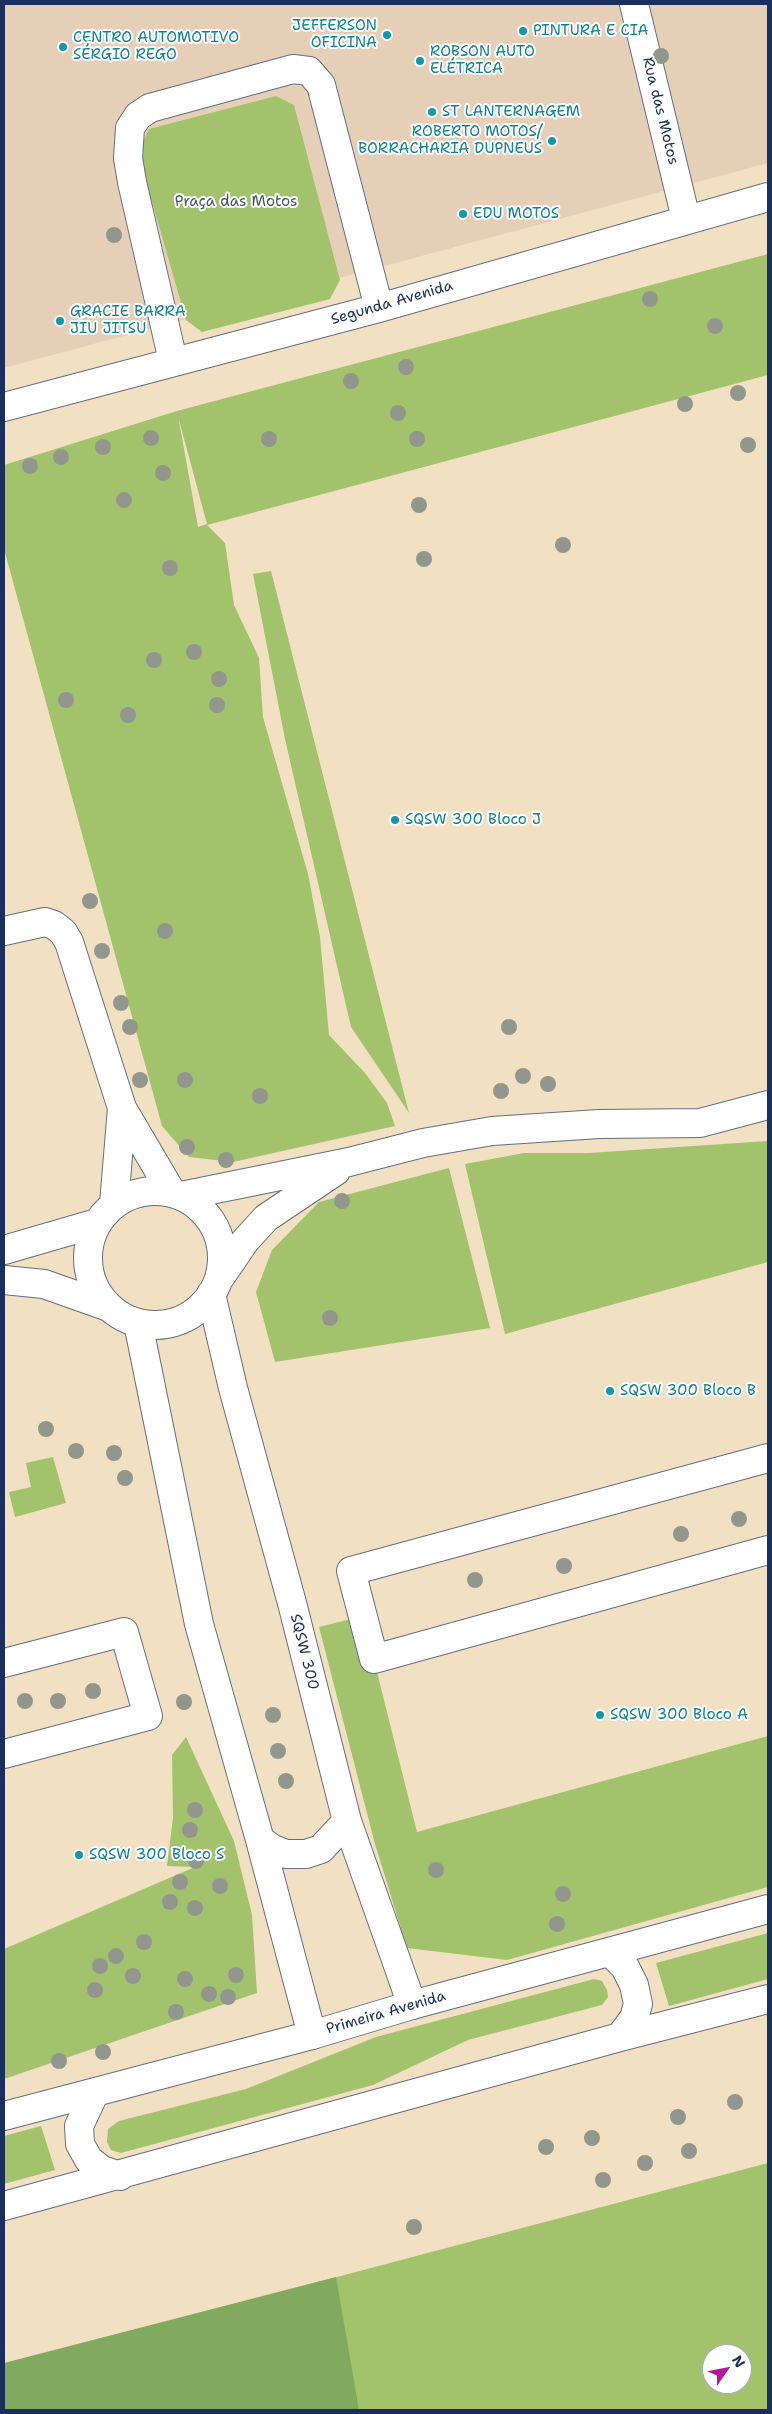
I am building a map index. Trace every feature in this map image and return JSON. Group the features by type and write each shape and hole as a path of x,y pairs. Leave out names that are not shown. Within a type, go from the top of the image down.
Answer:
{"street":[{"name":"Rua das Motos","path":"634,4 686,219"},
{"path":"173,362 132,182 128,158 130,128 138,116 150,108 293,69 309,71 320,85 379,308"},
{"name":"Segunda Avenida","path":"9,406 379,308 768,197"},
{"path":"4,931 45,922 63,932 69,942 122,1108 177,1194 202,1210 217,1231 222,1256 215,1288"},
{"path":"4,1250 106,1213 132,1194 145,1192 177,1194 349,1162 423,1143 492,1131 599,1124 700,1123 768,1105"},
{"path":"109,1307 96,1289 89,1267 90,1244 106,1213 122,1108"},
{"path":"4,1280 44,1284 109,1307 122,1316 138,1323 158,1325 180,1320 198,1310 215,1288 245,1241 266,1218 349,1162"},
{"name":"SQSW 300","path":"215,1288 233,1388 292,1603 347,1821 412,2005"},
{"path":"138,1323 199,1624 260,1840 312,2035"},
{"path":"768,1458 350,1571 374,1659 768,1550"},
{"path":"4,1663 124,1632 148,1716 4,1754"},
{"path":"260,1840 272,1849 286,1854 306,1854 321,1848 347,1821"},
{"name":"Primeira Avenida","path":"4,2116 94,2094 312,2035 412,2005 768,1909"},
{"path":"610,1952 625,1967 634,1985 638,2004 634,2018 620,2037"},
{"path":"4,2206 120,2176 620,2037 768,1999"},
{"path":"94,2094 79,2126 80,2144 89,2160 102,2170 120,2176"}],"shaded area":[{"path":"4,4 768,4 768,163 4,368"}],"green space":[{"name":"Praça das Motos","path":"276,96 294,105 340,280 330,299 202,332 186,320 138,153 149,129"},
{"path":"768,254 768,375 207,525 225,543 234,605 259,658 263,717 308,874 320,937 329,1035 365,1073 387,1103 395,1126 233,1162 189,1157 162,1126 4,549 4,465 177,411","holes":["179,420 207,524 198,527"]},
{"path":"271,571 409,1113 351,1027 285,739 253,574"},
{"path":"768,1141 768,1262 505,1334 465,1164 524,1153 589,1153"},
{"path":"449,1168 490,1328 275,1362 256,1292 272,1250 319,1202"},
{"path":"53,1457 66,1503 15,1517 9,1492 31,1487 26,1463"},
{"path":"363,1616 417,1832 768,1736 768,1887 507,1960 407,1948 375,1844 319,1627"},
{"path":"186,1737 234,1841 252,1915 257,1993 4,2079 4,1949 195,1867 167,1866 173,1818 172,1755"},
{"path":"768,1933 768,1979 669,2006 656,1963"},
{"path":"594,1979 602,1981 607,1990 608,1997 602,2005 468,2040 373,2085 121,2153 111,2150 107,2142 108,2129 119,2121 246,2089 376,2037"},
{"path":"41,2126 55,2170 4,2184 4,2136"},
{"path":"768,2163 768,2410 4,2410 4,2365"},
{"path":"336,2277 359,2410 4,2410 4,2363"}],"place":[{"name":"PINTURA E CIA","path":"523,31"},
{"name":"JEFFERSON OFICINA","path":"387,35"},
{"name":"CENTRO AUTOMOTIVO SÉRGIO REGO","path":"63,47"},
{"name":"ROBSON AUTO ELÉTRICA","path":"420,61"},
{"name":"ST LANTERNAGEM","path":"432,112"},
{"name":"ROBERTO MOTOS/ BORRACHARIA DUPNEUS","path":"552,141"},
{"name":"EDU MOTOS","path":"463,214"},
{"name":"GRACIE BARRA JIU JITSU","path":"60,321"},
{"name":"SQSW 300 Bloco J","path":"395,820"},
{"name":"SQSW 300 Bloco B","path":"610,1391"},
{"name":"SQSW 300 Bloco A","path":"600,1715"},
{"name":"SQSW 300 Bloco S","path":"79,1855"}]}
